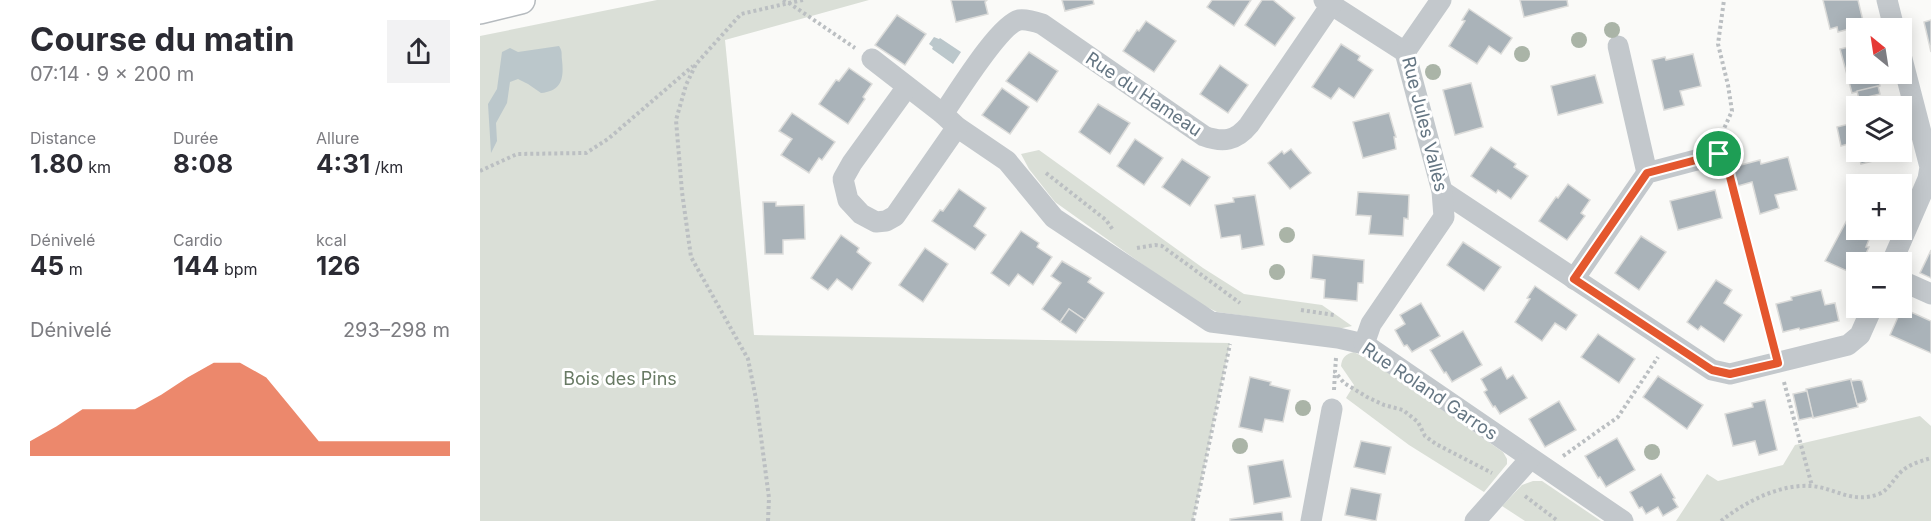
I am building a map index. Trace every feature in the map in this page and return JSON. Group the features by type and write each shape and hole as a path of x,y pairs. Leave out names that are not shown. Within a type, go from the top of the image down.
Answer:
{"main road":[{"path":"480,10 521,0"}],"street":[{"name":"Rue Jules Vallès","path":"1364,344 1371,324 1444,218 1442,191 1405,52 1441,0"},
{"path":"1887,0 1892,18"},
{"name":"Rue du Hameau","path":"907,87 852,162 843,179 848,200 861,214 876,222 896,216 1001,31 1020,20 1042,24 1204,136 1216,140 1232,139 1249,125 1328,3 1405,52"},
{"path":"1618,46 1647,173"},
{"name":"Rue Roland Garros","path":"872,59 1007,161 1054,218 1211,322 1338,338 1364,344 1623,521"},
{"path":"1896,252 1928,179 1930,167 1909,84"},
{"path":"1574,279 1647,173 1719,154"},
{"path":"1442,191 1712,370 1730,374 1848,345 1860,334 1867,318"},
{"path":"1912,285 1931,294"},
{"path":"1311,521 1332,409"},
{"path":"1475,521 1538,464"}],"path":[{"path":"783,0 872,59"},
{"path":"480,171 517,154 586,153 608,139 696,64 741,14 802,0"},
{"path":"1724,0 1718,44 1732,111 1718,141 1719,154 1728,169 1812,486"},
{"path":"696,64 686,85 676,120 682,192 691,257 748,359 756,399 769,498 768,521"},
{"path":"1193,521 1233,325"},
{"path":"1538,464 1618,417 1668,341"},
{"path":"1721,521 1735,511 1770,494 1795,487 1812,486 1857,498 1878,494 1888,489 1902,471 1912,464 1931,458"}],"green space":[{"name":"Bois des Pins","path":"657,0 869,0 725,40 754,335 1230,343 1193,521 480,521 480,36"},
{"path":"1039,150 1203,268 1244,294 1322,305 1352,326 1338,329 1217,312 1194,301 1055,202 1029,169 1021,154"},
{"path":"1354,352 1371,361 1503,452 1507,464 1484,492 1409,445 1346,398 1354,385 1341,366 1342,360"},
{"path":"1920,416 1931,426 1931,521 1676,521 1707,474 1718,481 1783,465 1795,445"},
{"path":"1542,481 1601,521 1525,521 1502,506 1522,485"}],"shaded area":[{"path":"934,37 940,38 961,52 953,64 932,49 933,47 929,44"},
{"path":"559,46 563,72 560,82 553,90 541,93 518,79 510,82 507,103 496,123 497,141 491,153 488,104 497,89 502,52 510,48 518,52"}],"building":[{"path":"951,0 987,0 985,2 988,14 956,22"},
{"path":"1062,0 1093,0 1094,4 1065,11"},
{"path":"1212,0 1251,0 1234,26 1207,7"},
{"path":"1262,0 1273,0 1295,18 1275,46 1245,25"},
{"path":"1520,0 1567,0 1568,6 1524,17"},
{"path":"1823,0 1858,0 1862,18 1846,18 1846,30 1838,32 1837,27 1830,29"},
{"path":"1469,9 1512,38 1501,54 1489,46 1477,64 1449,46 1465,21 1462,20"},
{"path":"897,15 926,34 905,65 875,45"},
{"path":"1931,20 1931,52 1924,22"},
{"path":"1146,21 1176,41 1154,72 1123,51"},
{"path":"1341,44 1360,56 1358,60 1373,70 1354,98 1339,88 1331,99 1312,87"},
{"path":"1846,48 1846,71 1840,49"},
{"path":"1029,52 1058,71 1037,102 1006,81"},
{"path":"1693,54 1701,86 1680,91 1684,105 1664,110 1652,60 1665,57 1666,60"},
{"path":"1220,65 1248,85 1228,113 1200,94"},
{"path":"849,68 872,84 848,124 819,104 836,80 839,81"},
{"path":"1595,75 1603,103 1558,115 1551,86"},
{"path":"1471,83 1483,127 1455,135 1443,90"},
{"path":"1850,84 1880,84 1880,86 1852,93"},
{"path":"1878,86 1880,94 1858,96 1857,91"},
{"path":"1002,88 1029,107 1010,134 982,115"},
{"path":"1098,104 1130,123 1110,154 1079,132"},
{"path":"792,113 835,142 822,160 819,158 809,173 781,155 792,139 779,131"},
{"path":"1389,113 1396,137 1394,137 1396,149 1363,158 1353,122"},
{"path":"1846,125 1846,145 1841,146 1837,127"},
{"path":"1135,139 1163,158 1144,185 1117,166"},
{"path":"1491,147 1516,164 1514,167 1528,176 1511,199 1498,190 1496,193 1471,176"},
{"path":"1291,149 1311,173 1290,189 1268,163 1282,151 1284,154"},
{"path":"1788,157 1797,190 1775,195 1779,208 1760,214 1752,182 1738,186 1733,167 1760,160 1761,164"},
{"path":"1182,159 1210,177 1190,206 1162,187"},
{"path":"1568,184 1590,200 1581,213 1585,216 1567,240 1539,221"},
{"path":"959,189 986,208 974,226 986,235 975,250 932,221 940,210 943,211"},
{"path":"1715,190 1722,218 1678,230 1670,201"},
{"path":"1358,192 1409,195 1408,219 1404,218 1403,236 1369,234 1371,216 1356,215"},
{"path":"1255,195 1264,245 1242,249 1240,235 1221,238 1215,205 1234,202 1233,198"},
{"path":"763,202 776,202 776,206 804,205 805,239 783,240 783,254 765,254"},
{"path":"1846,222 1846,240 1869,240 1867,252 1846,252 1846,270 1825,261"},
{"path":"1021,231 1039,243 1037,247 1052,257 1033,285 1018,274 1009,286 991,273"},
{"path":"841,235 859,248 857,252 871,263 852,290 837,279 828,290 811,278"},
{"path":"1641,236 1666,252 1639,290 1615,273"},
{"path":"1463,242 1501,267 1484,291 1447,265"},
{"path":"925,248 948,264 923,302 899,285"},
{"path":"1931,250 1931,278 1920,273"},
{"path":"1313,255 1364,260 1363,283 1358,283 1357,301 1324,298 1325,280 1311,278"},
{"path":"1062,261 1091,278 1088,282 1104,293 1085,320 1069,309 1060,322 1042,309 1061,283 1051,276"},
{"path":"1716,280 1732,290 1724,303 1742,315 1724,342 1701,326 1698,330 1687,322"},
{"path":"1535,286 1577,315 1566,330 1555,323 1542,341 1515,322 1530,299 1527,298"},
{"path":"1821,290 1825,305 1835,303 1839,321 1783,332 1776,304 1792,300 1791,297"},
{"path":"1421,303 1440,336 1412,352 1407,345 1404,346 1395,330 1405,324 1400,315"},
{"path":"1069,309 1085,320 1076,333 1060,322"},
{"path":"1912,312 1931,321 1931,353 1890,335 1898,318 1912,318"},
{"path":"1463,331 1482,365 1452,382 1430,350"},
{"path":"1598,334 1635,359 1619,383 1581,357"},
{"path":"1501,367 1507,379 1513,375 1527,398 1500,414 1484,392 1487,390 1481,379"},
{"path":"1658,376 1703,405 1687,429 1643,397"},
{"path":"1250,377 1290,390 1283,422 1265,419 1262,432 1239,427"},
{"path":"1851,379 1858,407 1813,418 1806,389"},
{"path":"1851,381 1862,381 1867,399 1857,404"},
{"path":"1807,391 1813,417 1799,420 1793,394"},
{"path":"1765,400 1777,450 1759,455 1755,441 1733,446 1725,414 1753,407 1752,403"},
{"path":"1559,401 1576,430 1545,447 1529,419"},
{"path":"1617,438 1635,470 1606,487 1585,456"},
{"path":"1361,441 1391,447 1385,474 1354,467"},
{"path":"1283,460 1291,497 1254,504 1248,466"},
{"path":"1661,474 1678,507 1663,516 1658,507 1646,514 1642,507 1639,508 1630,492"},
{"path":"1351,488 1381,494 1376,521 1345,515"},
{"path":"1282,512 1283,521 1230,521 1230,519"}],"route":[{"path":"1719,154 1728,169 1778,363 1730,374 1712,370 1574,279 1647,173 1719,154"}]}
